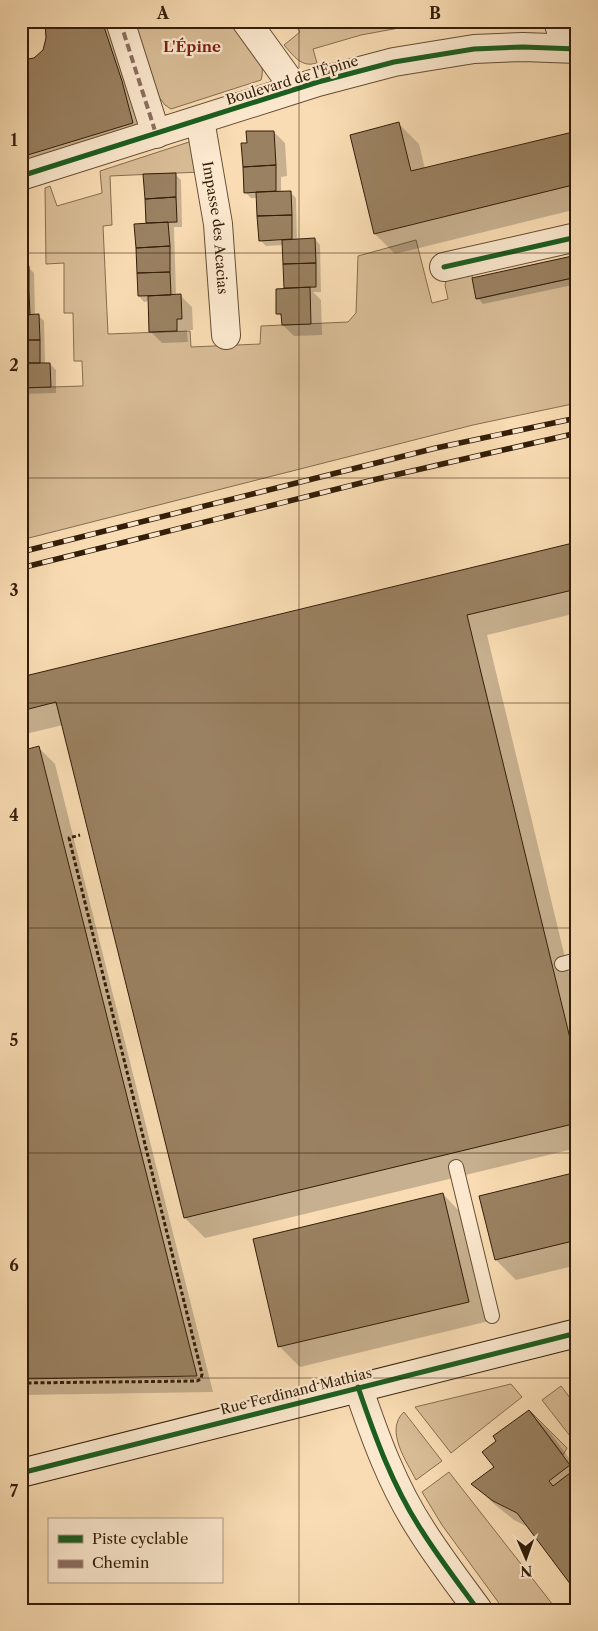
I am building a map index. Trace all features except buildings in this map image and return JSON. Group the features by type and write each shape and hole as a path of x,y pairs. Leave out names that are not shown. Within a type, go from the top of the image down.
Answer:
{"street":[{"path":"120,21 156,134"},
{"path":"246,21 295,89"},
{"path":"558,21 571,49"},
{"name":"Boulevard de l'Épine","path":"21,176 366,68 436,54 499,47 571,49"},
{"name":"Impasse des Acacias","path":"200,120 218,224 226,335"},
{"path":"444,267 577,237"},
{"name":"Rue Ferdinand Mathias","path":"21,1473 577,1332"},
{"path":"358,1387 376,1440 403,1498 422,1531 478,1610"}],"lane":[{"path":"562,964 577,960"},
{"path":"456,1167 492,1316"}],"path":[{"path":"21,1383 197,1381 201,1379 202,1374 69,838 80,835"}],"shaded area":[{"path":"133,21 232,21 249,41 258,56 262,72 261,80 171,109 159,97"},
{"path":"292,21 437,21 361,35 313,49 317,63 306,64 298,60 284,45 300,32"},
{"path":"192,141 200,172 110,176 112,225 103,226 108,334 190,331 191,347 260,344 261,326 348,322 356,313 358,256 416,240 432,303 448,299 445,285 447,277 471,271 477,299 577,277 577,403 473,425 21,540 21,388 83,386 82,361 74,361 73,313 64,313 64,263 46,264 45,188 50,186 57,206 102,193 100,171"},
{"path":"511,1384 522,1397 451,1453 415,1407"},
{"path":"561,1386 577,1407 577,1445 542,1400"},
{"path":"529,1410 567,1448 563,1455"},
{"path":"404,1412 442,1461 416,1480 399,1446 397,1437 398,1419"},
{"path":"449,1472 557,1610 504,1610 442,1525 422,1492"}],"railway":[{"path":"21,552 436,448 577,418"},
{"path":"21,568 373,480 577,433"}],"marked path":[{"path":"120,21 156,134"}],"cycle path":[{"path":"21,176 318,82 394,62 474,49 523,47 577,49"},
{"path":"444,267 577,237"},
{"path":"21,1473 577,1333"},
{"path":"358,1387 378,1443 402,1497 449,1571 478,1610"}],"district":[{"name":"L'Épine","path":"192,46"}]}
